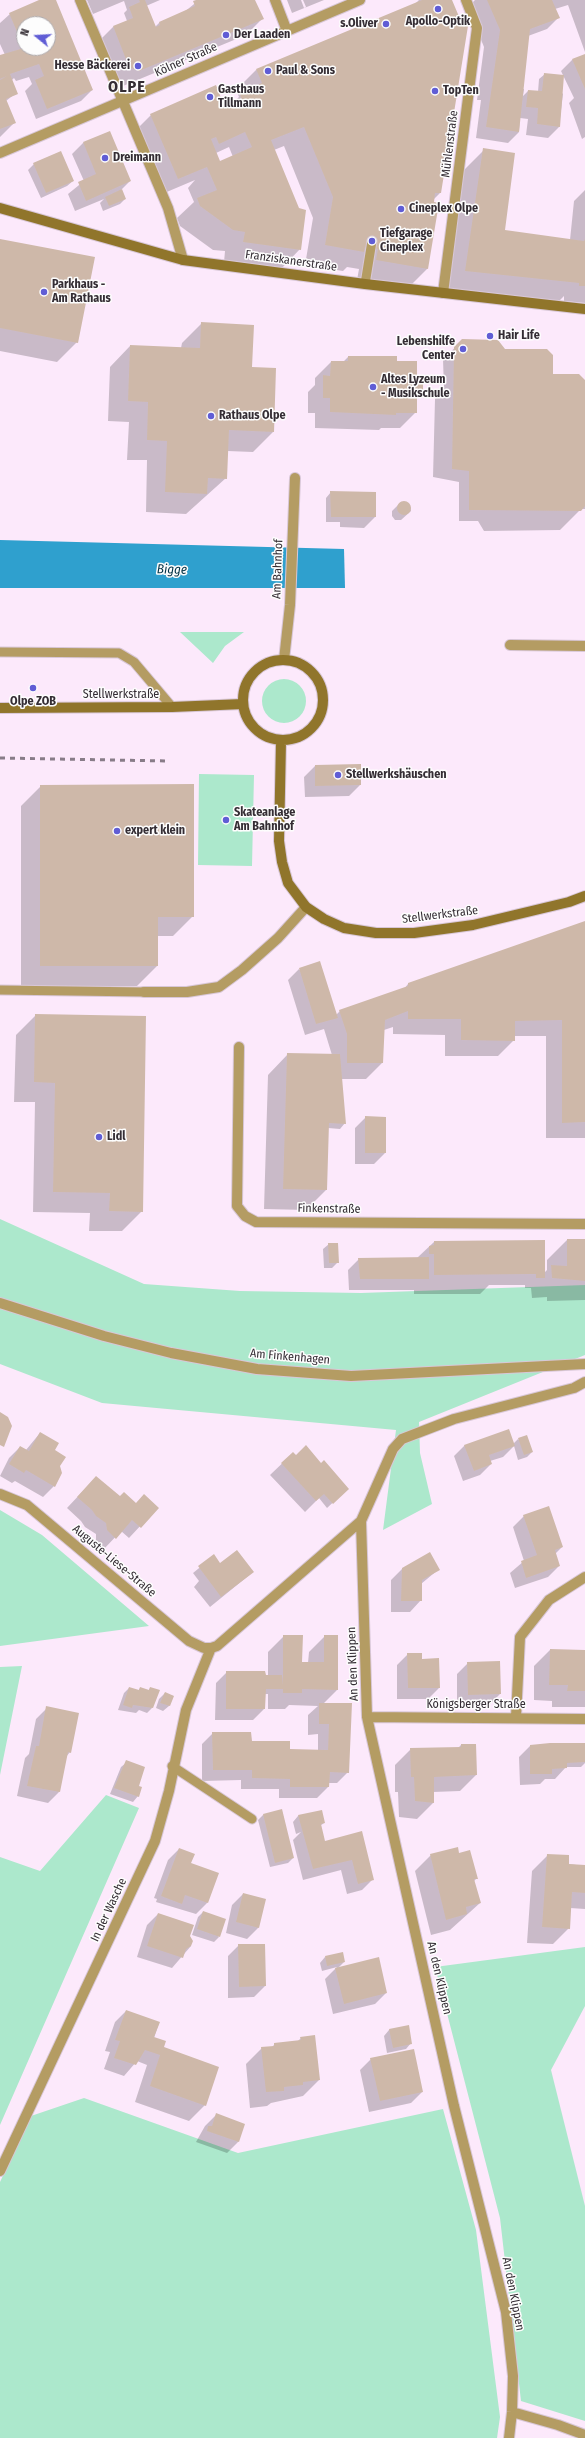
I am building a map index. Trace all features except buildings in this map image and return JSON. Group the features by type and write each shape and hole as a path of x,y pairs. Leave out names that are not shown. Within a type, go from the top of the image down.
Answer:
{"main road":[{"name":"Franziskanerstraße","path":"0,208 183,260 365,284 585,309"},
{"path":"284,660 297,662 308,668 316,677 322,689 323,702 321,714 314,726 299,737 281,741 269,738 255,729 246,715 243,704 244,690 249,678 258,668 270,662 284,660"},
{"name":"Stellwerkstraße","path":"0,708 172,707 243,704"},
{"name":"Stellwerkstraße","path":"281,741 279,841 282,862 288,883 306,907 324,919 344,928 376,933 414,933 473,925 569,902 585,896"}],"street":[{"path":"80,0 168,208 183,260"},
{"path":"274,0 287,30"},
{"name":"Kölner Straße","path":"0,153 360,0"},
{"name":"Mühlenstraße","path":"443,293 477,28 466,0"},
{"name":"Am Bahnhof","path":"284,660 290,605 292,532 296,478"},
{"path":"510,645 585,646"},
{"path":"144,992 187,992 219,987 242,970 278,938 306,907"},
{"name":"Finkenstraße","path":"239,1047 237,1206 245,1216 256,1222 585,1224"},
{"name":"Am Finkenhagen","path":"0,1303 104,1336 171,1352 258,1369 351,1376 585,1364"},
{"name":"An den Klippen","path":"211,1648 217,1646 361,1521 393,1449 402,1439 454,1419 574,1388 585,1382"},
{"name":"Auguste-Liese-Straße","path":"0,1494 27,1505 188,1641 204,1648 211,1648"},
{"name":"An den Klippen","path":"361,1521 367,1717 454,2106 506,2312 513,2376 512,2412 509,2438"},
{"path":"516,1717 520,1637 549,1600 585,1577"},
{"name":"In der Wasche","path":"0,2171 155,1841 169,1791 172,1766 186,1710 211,1648"},
{"name":"Königsberger Straße","path":"367,1717 516,1717 585,1719"},
{"path":"512,2412 558,2424 585,2435"}],"lane":[{"path":"365,284 372,241"},
{"path":"0,652 119,653 134,662 172,707"},
{"path":"0,990 144,992"},
{"path":"172,1766 252,1819"}],"green space":[{"path":"180,632 244,632 225,646 213,663"},
{"path":"280,679 288,679 300,685 306,697 306,705 300,717 288,723 280,723 268,717 262,705 262,697 268,685"},
{"name":"Skateanlage Am Bahnhof","path":"199,774 254,775 252,866 198,865"},
{"path":"0,1219 144,1284 240,1291 361,1293 585,1285 585,1355 419,1422 420,1453 432,1504 383,1530 396,1430 102,1403 0,1364"},
{"path":"0,1510 42,1535 149,1626 0,1646"},
{"path":"22,1666 0,1775 0,1667"},
{"path":"106,1795 139,1808 0,2125 0,1857 40,1871"},
{"path":"585,1947 585,2006 551,2070 585,2206 585,2421 521,2401 500,2218 435,1967"},
{"path":"84,2098 238,2153 443,2109 476,2230 500,2417 497,2438 0,2438 0,2182 31,2116"}],"water":[{"name":"Bigge","path":"0,540 344,549 345,588 0,588"}],"railway":[{"path":"0,758 168,761"}],"place":[{"name":"Apollo-Optik","path":"438,9"},
{"name":"s.Oliver","path":"386,24"},
{"name":"Der Laaden","path":"226,35"},
{"name":"Hesse Bäckerei","path":"138,66"},
{"name":"Paul & Sons","path":"268,71"},
{"name":"TopTen","path":"435,91"},
{"name":"Gasthaus Tillmann","path":"210,97"},
{"name":"Dreimann","path":"105,158"},
{"name":"Cineplex Olpe","path":"401,209"},
{"name":"Tiefgarage Cineplex","path":"372,241"},
{"name":"Parkhaus - Am Rathaus","path":"44,292"},
{"name":"Hair Life","path":"490,336"},
{"name":"Lebenshilfe Center","path":"463,349"},
{"name":"Altes Lyzeum - Musikschule","path":"373,387"},
{"name":"Rathaus Olpe","path":"211,416"},
{"name":"Olpe ZOB","path":"33,688"},
{"name":"Stellwerkshäuschen","path":"338,775"},
{"name":"Skateanlage Am Bahnhof","path":"226,820"},
{"name":"expert klein","path":"117,831"},
{"name":"Lidl","path":"99,1137"}],"district":[{"name":"OLPE","path":"127,88"}]}
